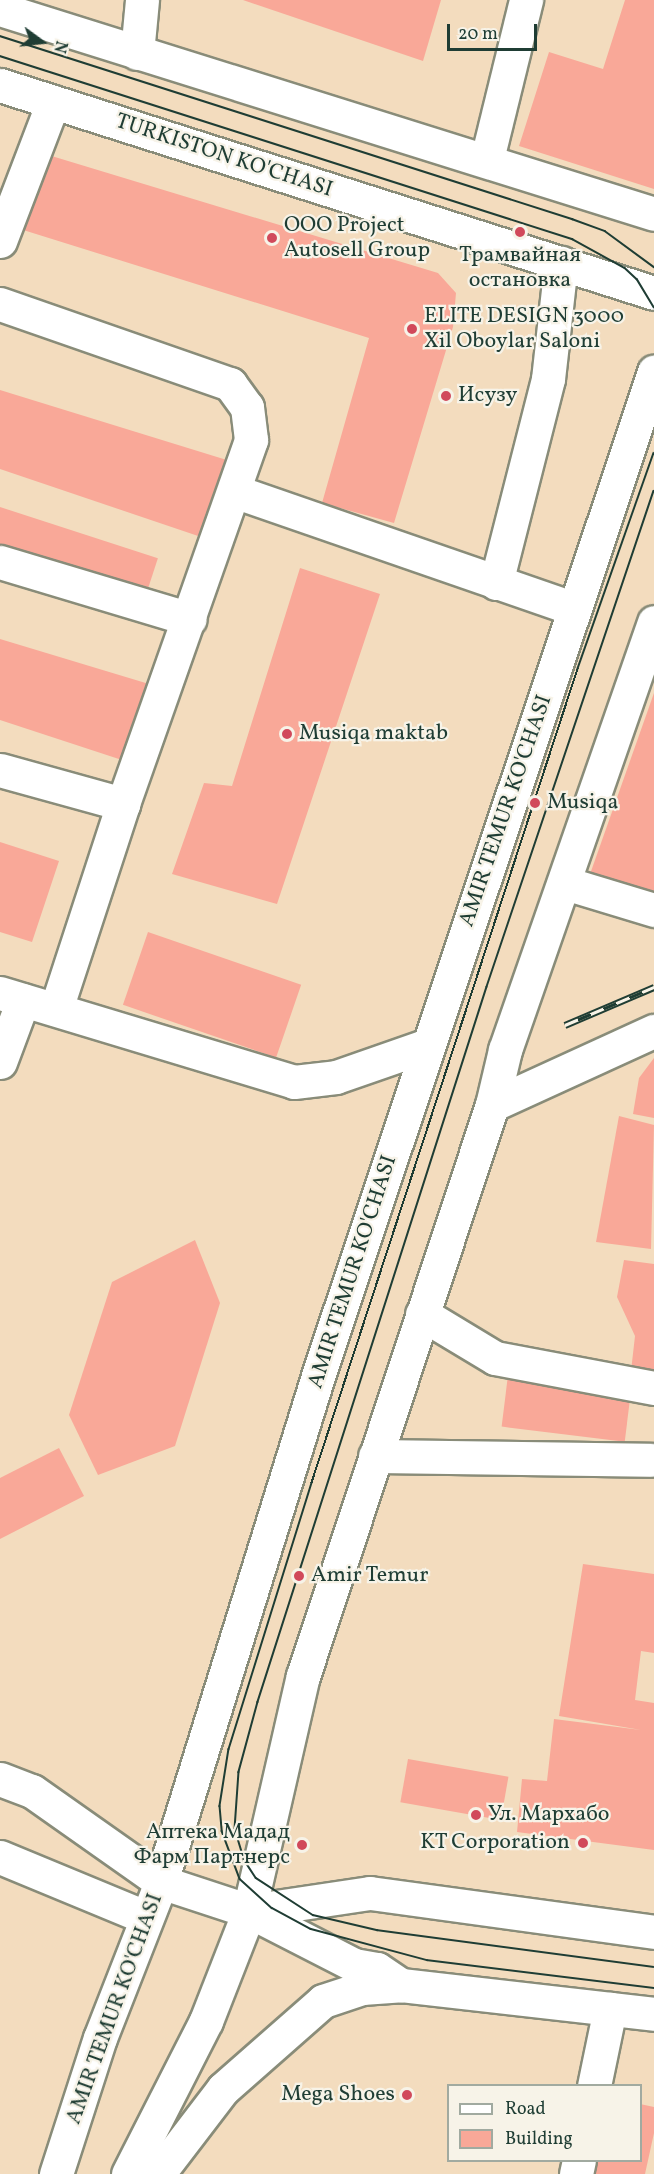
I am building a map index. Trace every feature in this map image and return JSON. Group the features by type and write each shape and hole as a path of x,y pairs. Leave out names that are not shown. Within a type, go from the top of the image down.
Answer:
{"main road":[{"path":"137,53 142,0"},
{"path":"487,159 526,0"},
{"path":"0,9 487,159 654,213"},
{"name":"TURKISTON KO'CHASI","path":"0,85 654,293"},
{"path":"0,241 53,102"},
{"path":"496,583 548,379 561,263"},
{"path":"0,304 230,384 247,407 251,440 190,619 123,804 56,1009"},
{"name":"AMIR TEMUR KO'CHASI","path":"56,2174 145,1917 161,1882 319,1373 654,372"},
{"path":"234,491 574,609"},
{"path":"0,562 190,619"},
{"path":"128,2174 206,2021 249,1911 267,1819 303,1676 492,1105 505,1050 566,883 654,622"},
{"path":"0,770 123,804"},
{"path":"566,883 654,910"},
{"path":"0,1062 12,996 294,1082 336,1077 428,1045"},
{"path":"492,1105 654,1031"},
{"path":"422,1314 495,1358 654,1388"},
{"path":"375,1456 650,1460"},
{"path":"0,1779 32,1791 161,1882 249,1911 354,1965 377,1969 400,1985"},
{"path":"0,1857 145,1917"},
{"path":"249,1911 370,1893 654,1932"},
{"path":"158,2174 223,2089 323,2001 362,1988 400,1985 654,2014"},
{"path":"594,2084 610,2009"}],"building":[{"path":"243,0 441,0 423,61"},
{"path":"625,0 654,0 654,189 519,146 549,52 603,69"},
{"path":"45,154 438,273 456,293 453,327 394,523 322,503 369,338 20,229"},
{"path":"0,390 230,461 207,539 0,469"},
{"path":"0,507 158,558 147,592 0,544"},
{"path":"300,568 380,594 277,904 172,874 204,783 232,786"},
{"path":"0,639 149,684 125,761 0,720"},
{"path":"654,693 654,893 589,877"},
{"path":"0,842 59,861 32,942 0,932"},
{"path":"148,932 301,985 276,1058 123,1005"},
{"path":"654,1058 654,1118 633,1114 639,1078"},
{"path":"619,1116 654,1125 651,1249 596,1242"},
{"path":"195,1240 220,1303 175,1446 98,1475 69,1415 112,1282"},
{"path":"624,1260 654,1264 654,1377 631,1371 635,1336 617,1297"},
{"path":"508,1375 631,1390 625,1442 502,1427"},
{"path":"59,1448 84,1496 0,1539 0,1478"},
{"path":"583,1564 654,1574 654,1653 641,1651 635,1700 654,1703 654,1850 517,1832 522,1779 547,1781 554,1719 641,1730 559,1716"},
{"path":"408,1759 508,1777 501,1820 400,1802"},
{"path":"642,2104 654,2107 654,2133 645,2174 582,2174 585,2162 642,2162"}],"tram line":[{"path":"0,36 572,219 605,231 654,267"},
{"path":"0,56 572,239 625,268 637,279 654,307"},
{"path":"654,453 578,669 312,1483 229,1749 220,1806 222,1831 240,1879 272,1908 311,1929 427,1960 654,1988"},
{"path":"654,491 487,987 258,1702 239,1772 235,1829 245,1861 256,1878 313,1915 377,1930 654,1967"}],"railway":[{"path":"565,1025 654,987"}],"place":[{"name":"Трамвайная остановка","path":"520,232"},
{"name":"OOO Project Autosell Group","path":"272,238"},
{"name":"ELITE DESIGN 3000 Xil Oboylar Saloni","path":"412,329"},
{"name":"Исузу","path":"446,396"},
{"name":"Musiqa maktab","path":"287,734"},
{"name":"Musiqa","path":"535,803"},
{"name":"Amir Temur","path":"299,1576"},
{"name":"Ул. Мархабо","path":"476,1815"},
{"name":"KT Corporation","path":"583,1843"},
{"name":"Аптека Мадад Фарм Партнерс","path":"302,1845"},
{"name":"Mega Shoes","path":"407,2095"}]}
